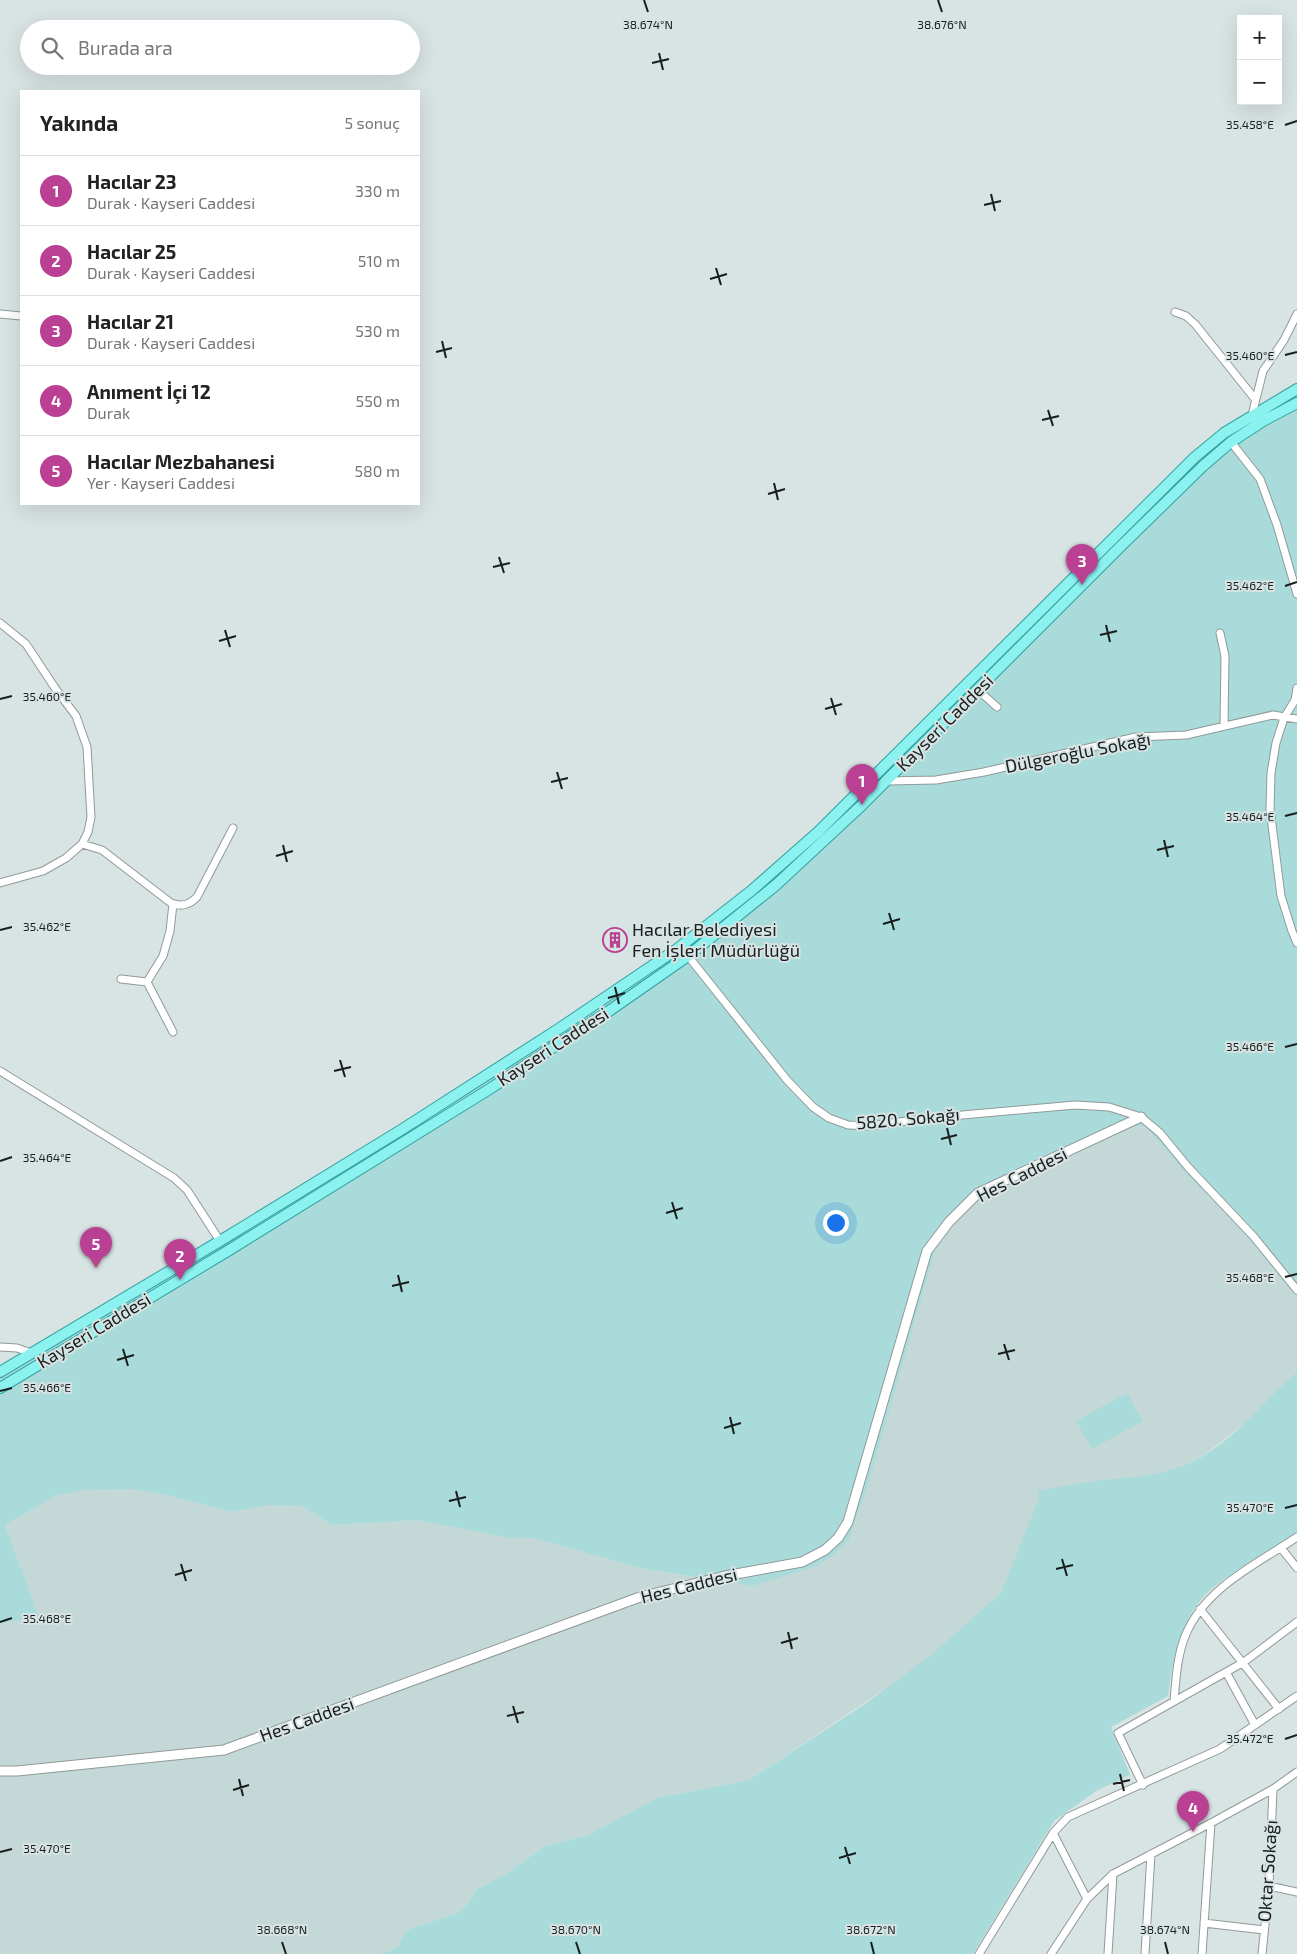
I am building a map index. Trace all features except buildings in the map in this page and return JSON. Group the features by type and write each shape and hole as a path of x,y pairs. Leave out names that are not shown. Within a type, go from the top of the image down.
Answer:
{"main road":[{"name":"Kayseri Caddesi","path":"0,1372 220,1241 401,1130 560,1028 677,949 751,891 818,832 1194,457 1224,433 1297,389"},
{"name":"Kayseri Caddesi","path":"0,1388 226,1252 488,1090 609,1011 688,956 776,885 887,781 1203,466 1232,442 1263,421 1297,403"},
{"path":"220,1241 226,1252"}],"street":[{"path":"1175,312 1186,316 1195,324 1255,400"},
{"path":"0,314 20,316"},
{"path":"1252,415 1262,371 1284,340 1297,314"},
{"path":"1232,442 1260,479 1278,525 1297,594"},
{"path":"0,623 26,644 76,716 87,747 91,817 88,832 82,844 66,858 43,871 0,883"},
{"path":"1220,633 1225,656 1224,726"},
{"path":"1297,688 1295,700 1284,718 1276,744 1271,773 1270,809 1281,896 1297,943"},
{"path":"978,690 997,707"},
{"name":"Dülgeroğlu Sokağı","path":"887,781 936,780 1136,737 1186,735 1273,715 1284,718 1297,718"},
{"path":"82,844 102,850 173,904 187,904 197,896 233,828"},
{"path":"147,982 163,956 170,930 173,904"},
{"name":"5820. Sokağı","path":"688,956 787,1080 813,1107 829,1118 848,1124 870,1126 929,1118 1075,1105 1109,1107 1141,1117"},
{"path":"120,979 147,982"},
{"path":"147,982 173,1032"},
{"path":"0,1071 174,1178 187,1190 220,1241"},
{"path":"1141,1117 1160,1133 1188,1167 1254,1237 1297,1290"},
{"name":"Hes Caddesi","path":"0,1771 17,1771 224,1750 640,1597 725,1576 802,1562 825,1550 838,1538 848,1522 927,1252 949,1222 978,1193 1141,1117"},
{"path":"0,1346 17,1348 31,1353"},
{"path":"1174,1701 1178,1661 1186,1634 1200,1609 1224,1584 1297,1538"},
{"path":"1281,1548 1297,1568"},
{"path":"1200,1609 1244,1662 1279,1709"},
{"path":"1143,1785 1118,1733 1244,1662 1297,1622"},
{"path":"1226,1672 1255,1725"},
{"path":"979,1954 1053,1833 1068,1817 1220,1749 1297,1696"},
{"path":"1051,1954 1088,1898 1113,1874 1273,1789 1297,1772"},
{"name":"Oktar Sokağı","path":"1262,1954 1269,1886 1273,1789"},
{"path":"1202,1954 1211,1823"},
{"path":"1053,1833 1088,1898"},
{"path":"1145,1954 1151,1854"},
{"path":"1108,1954 1113,1874"},
{"path":"1269,1886 1297,1892"},
{"path":"1204,1923 1264,1930"}],"shaded area":[{"path":"1297,393 1297,1297 1233,1220 1187,1175 1145,1126 1135,1126 978,1198 952,1225 936,1248 868,1485 849,1540 833,1555 816,1566 753,1586 640,1568 534,1538 510,1538 417,1520 332,1525 302,1506 269,1505 232,1512 162,1494 131,1489 85,1490 55,1496 5,1525 39,1617 0,1623 0,1378 458,1099 610,1001 666,962 765,885 854,806 1111,547 1218,444 1232,433"},
{"path":"1135,1126 1145,1126 1187,1175 1233,1220 1297,1297 1297,1372 1248,1421 1204,1455 1176,1469 1156,1475 1087,1482 1039,1491 1039,1498 1001,1593 951,1639 910,1672 749,1780 657,1798 588,1835 546,1846 504,1875 477,1889 470,1901 460,1912 405,1931 398,1947 382,1954 0,1954 0,1623 39,1617 5,1525 55,1496 85,1490 131,1489 162,1494 232,1512 269,1505 302,1506 332,1525 417,1520 510,1538 534,1538 640,1568 753,1586 807,1569 833,1555 849,1540 868,1485 936,1248 944,1236 978,1198"},
{"path":"1297,1372 1297,1534 1215,1586 1194,1609 1176,1651 1168,1696 1111,1727 1130,1775 1096,1791 1054,1821 973,1954 382,1954 398,1947 405,1931 460,1912 470,1901 477,1889 504,1875 546,1846 588,1835 657,1798 749,1780 865,1704 931,1655 1001,1593 1039,1498 1038,1491 1160,1473 1188,1463 1203,1456 1229,1438"},
{"path":"1127,1393 1143,1421 1092,1449 1076,1421"}],"place":[{"name":"Hacılar 21","path":"1082,585"},
{"name":"Hacılar 23","path":"862,805"},
{"name":"Hacılar Belediyesi Fen İşleri Müdürlüğü","path":"615,940"},
{"name":"Hacılar Mezbahanesi","path":"96,1268"},
{"name":"Hacılar 25","path":"180,1280"},
{"name":"Anıment İçi 12","path":"1193,1832"}]}
